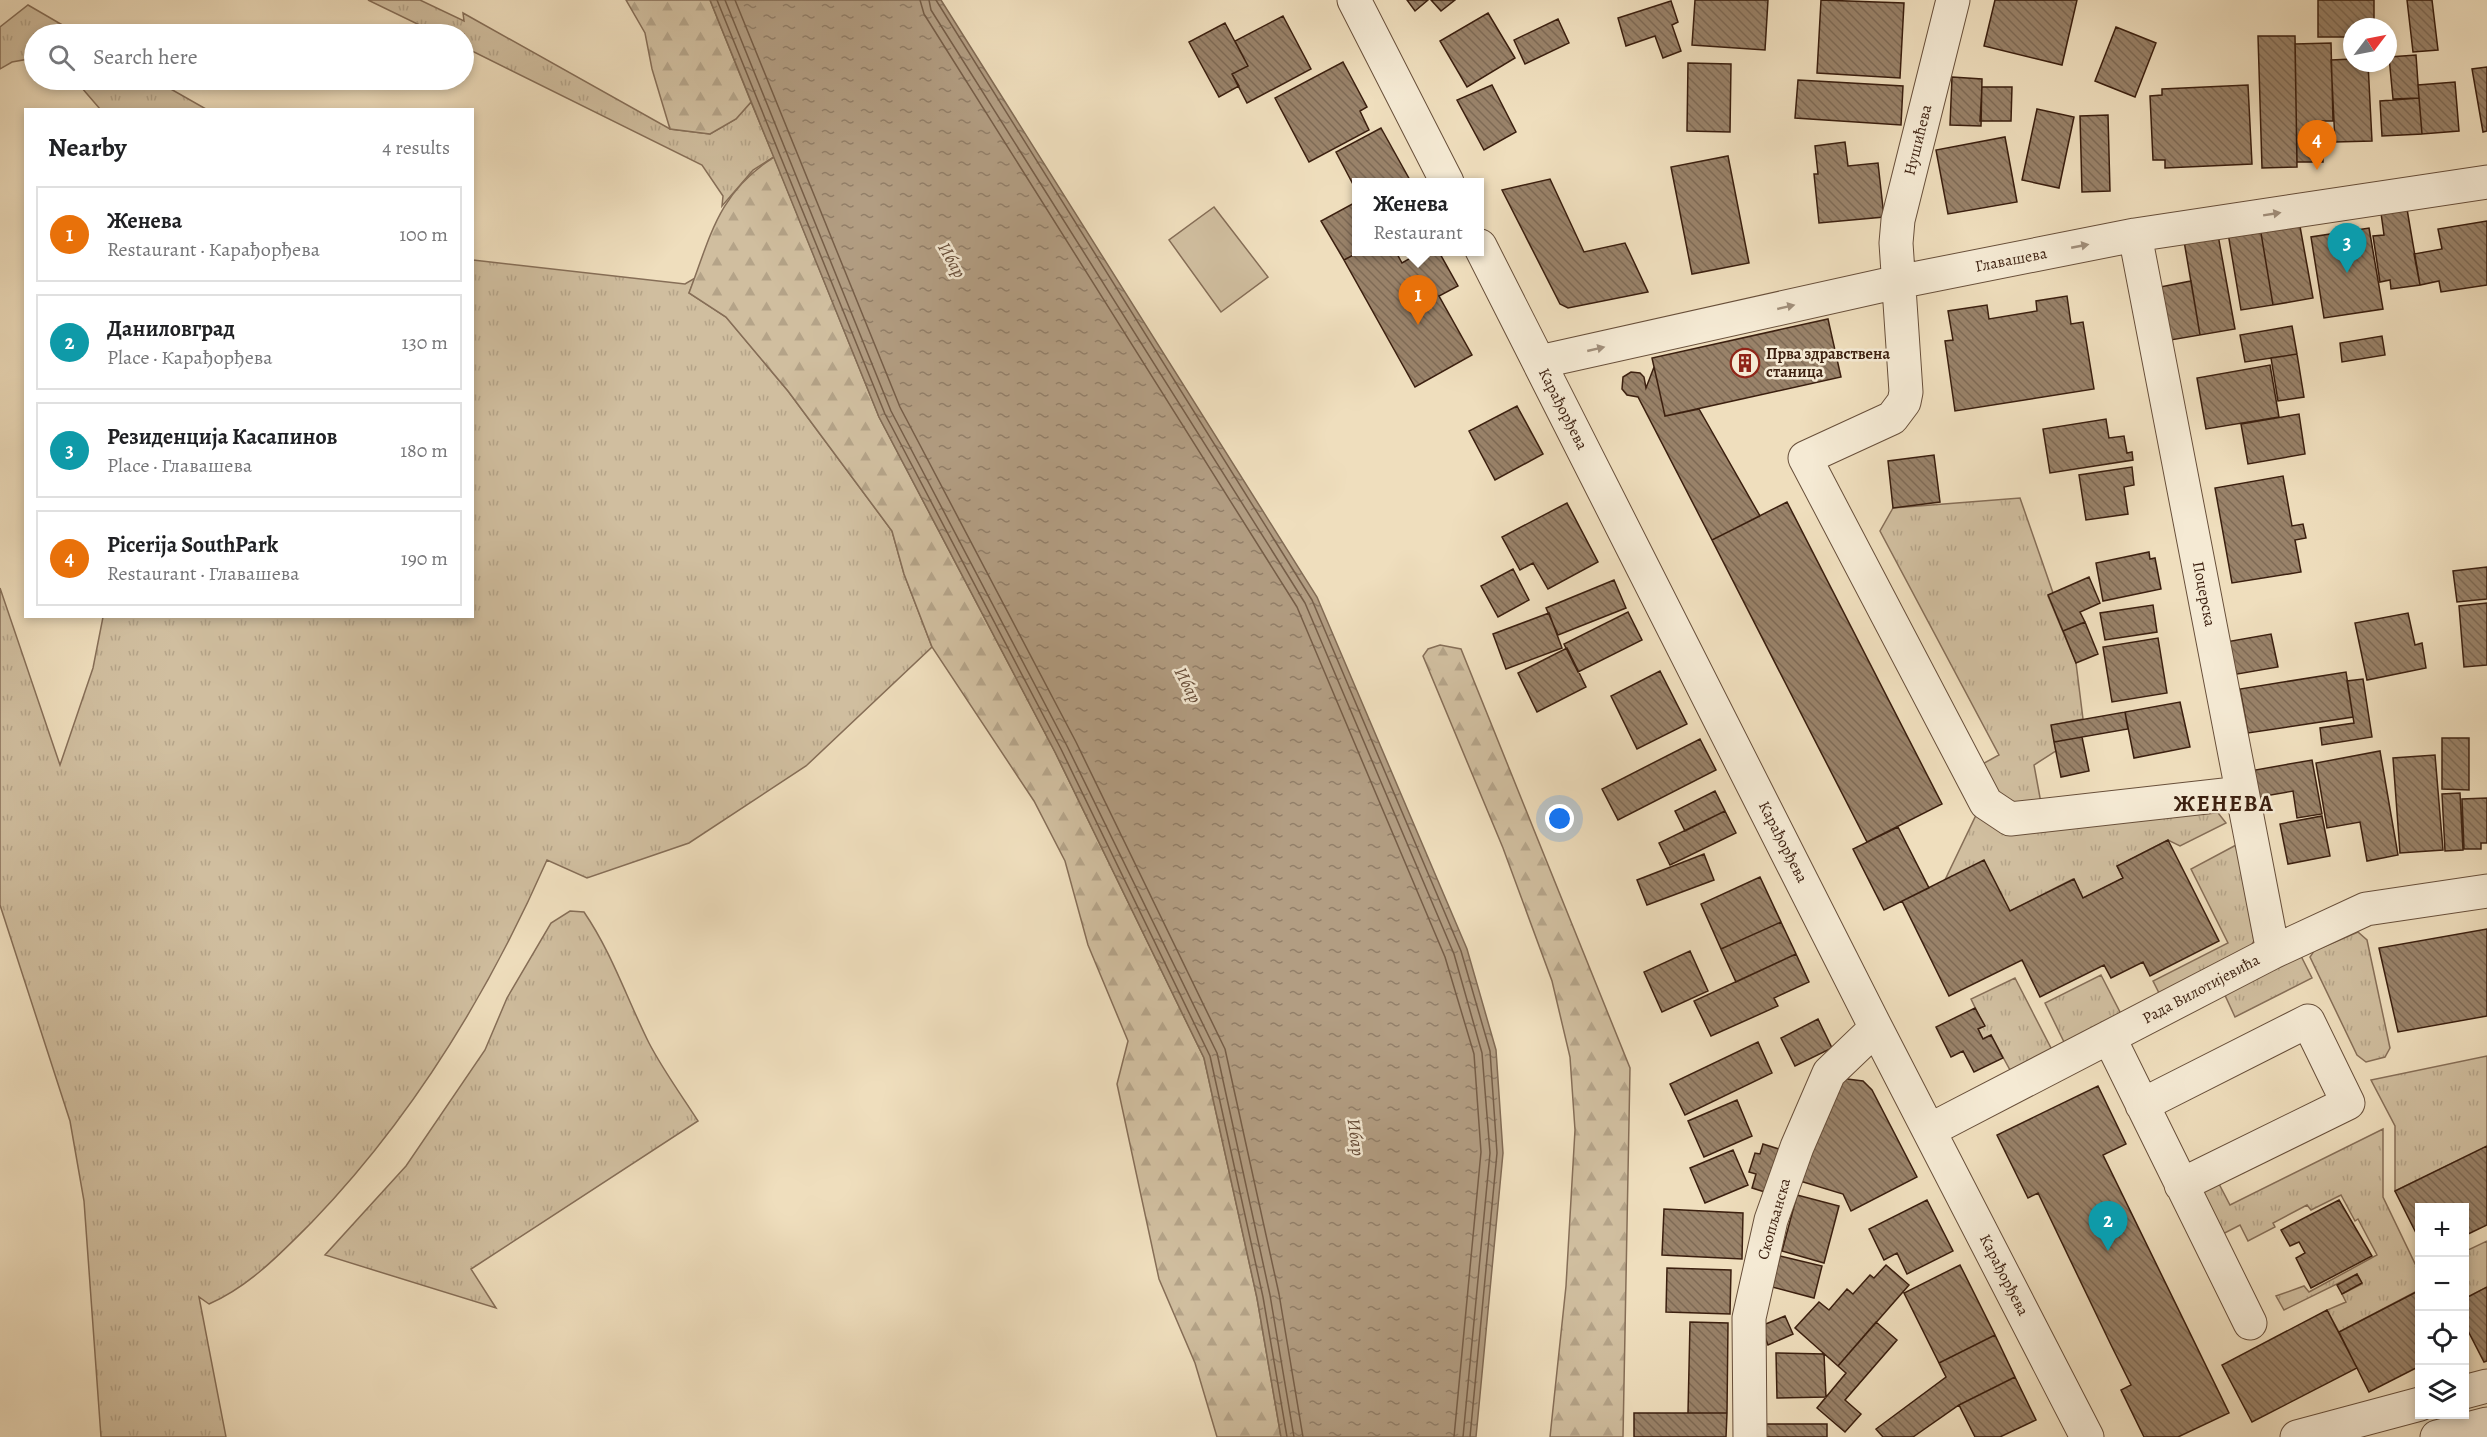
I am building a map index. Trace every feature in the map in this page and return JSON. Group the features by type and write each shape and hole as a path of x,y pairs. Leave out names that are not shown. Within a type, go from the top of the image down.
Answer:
{"street":[{"path":"1354,0 1444,178"},
{"name":"Нушићева","path":"1953,0 1898,220 1898,282 1906,392 1904,402 1892,417 1805,458 1986,804 2010,819 2242,793"},
{"name":"Главашева","path":"1539,362 1898,282 2135,235 2487,182"},
{"name":"Поцерска","path":"2135,235 2273,952"},
{"name":"Карађорђева","path":"1484,256 1876,1028 2087,1437"},
{"name":"Рада Вилотијевића","path":"1930,1131 2273,952 2366,909 2487,891"},
{"path":"2142,1105 2308,1021 2348,1102 2181,1185"},
{"name":"Скопљанска","path":"1750,1437 1749,1318 1771,1220 1797,1147 1829,1073 1876,1028"},
{"path":"2109,1037 2250,1323"},
{"path":"2469,1391 2487,1386"},
{"path":"2297,1437 2415,1405"},
{"path":"2437,1437 2487,1424"}],"green space":[{"path":"368,0 420,0 464,21 463,13 670,129 710,134 736,119 751,102 774,157 753,170 722,206 723,196 702,165 474,52 474,24 417,24"},
{"path":"626,0 710,0 751,102 736,119 710,134 670,129 652,69 645,33"},
{"path":"28,5 61,24 24,24 24,60 12,62 0,69 0,27"},
{"path":"84,90 173,90 204,108 99,108"},
{"path":"774,157 879,417 1055,752 1204,1058 1257,1298 1281,1437 1217,1437 1195,1363 1159,1279 1117,1084 1128,1041 1088,945 1065,861 1034,801 932,647 904,574 892,531 788,391 726,317 689,293 711,234 728,201 740,185"},
{"path":"1214,207 1268,277 1221,312 1169,240"},
{"path":"474,260 685,284 695,278 689,293 726,317 788,391 892,531 904,574 932,647 806,766 689,843 587,878 547,860 500,958 474,1005 415,1097 383,1140 312,1222 264,1268 238,1288 209,1304 199,1297 226,1437 101,1437 84,1201 70,1121 0,905 0,588 60,765 93,668 103,618 474,618"},
{"path":"2020,498 2053,593 2048,596 2076,663 2083,719 2052,725 2056,751 2034,765 2043,814 2215,809 2226,823 2180,846 2168,840 2117,866 2123,878 2083,898 2073,879 2010,911 1945,880 1977,813 1977,767 1999,755 1880,531 1893,508"},
{"path":"1440,645 1461,649 1630,1068 1623,1437 1550,1437 1566,1286 1575,1130 1570,1057 1552,981 1503,848 1423,656 1428,649"},
{"path":"2238,844 2254,941 2251,946 2160,995 2153,981 2228,943 2191,869"},
{"path":"570,911 584,912 594,928 649,1043 698,1121 471,1269 496,1308 325,1255 406,1166 485,1050 507,998 551,923"},
{"path":"2358,932 2367,940 2390,1048 2385,1057 2366,1062 2357,1055 2310,957 2314,951"},
{"path":"2294,942 2312,978 2235,1017 2218,980"},
{"path":"2101,975 2122,1016 2065,1044 2045,1003"},
{"path":"2015,978 2052,1050 2010,1070 1991,1035 1983,1039 1978,1029 1984,1026 1971,999"},
{"path":"2487,1056 2487,1146 2395,1191 2395,1126 2371,1080"},
{"path":"2383,1129 2383,1197 2415,1264 2415,1292 2339,1332 2327,1310 2346,1302 2342,1294 2362,1284 2357,1274 2284,1310 2276,1296 2304,1286 2309,1292 2377,1255 2358,1219 2355,1221 2341,1195 2311,1210 2307,1205 2273,1223 2275,1227 2248,1241 2240,1225 2219,1236 2201,1192 2218,1182 2230,1205"},
{"path":"2487,1241 2487,1287 2469,1296 2469,1257 2469,1250"}],"water":[{"name":"Ибар","path":"710,0 941,0 1317,597 1467,949 1496,1050 1503,1153 1476,1437 1281,1437 1257,1298 1204,1058 1055,752 879,417"}],"building":[{"path":"1407,0 1428,0 1415,11"},
{"path":"1431,0 1455,0 1441,11"},
{"path":"1695,0 1768,0 1765,50 1692,45"},
{"path":"1821,0 1904,3 1900,78 1817,73"},
{"path":"1995,0 2077,0 2062,65 1984,46"},
{"path":"2318,0 2374,0 2374,18 2343,18 2343,37 2318,37"},
{"path":"2407,0 2432,0 2438,50 2413,52"},
{"path":"1671,1 1678,22 1672,25 1681,51 1663,58 1655,36 1626,46 1618,18"},
{"path":"1488,13 1515,58 1467,87 1440,41"},
{"path":"1283,16 1311,69 1247,103 1232,74 1248,66 1235,41"},
{"path":"1558,19 1569,43 1525,64 1514,40"},
{"path":"1225,23 1248,66 1232,74 1239,86 1219,97 1189,42"},
{"path":"2116,27 2156,43 2135,97 2095,81"},
{"path":"2258,36 2295,36 2297,167 2262,168"},
{"path":"2331,43 2333,121 2322,121 2323,162 2297,162 2295,44"},
{"path":"2416,55 2419,98 2393,99 2390,72 2397,72 2397,56"},
{"path":"2343,59 2343,72 2368,72 2372,141 2335,142 2331,60"},
{"path":"1343,62 1367,107 1360,111 1369,130 1309,162 1275,98"},
{"path":"1688,63 1731,64 1730,132 1687,131"},
{"path":"2487,67 2487,131 2483,132 2472,69"},
{"path":"1952,77 1982,79 1981,126 1950,125"},
{"path":"1798,80 1903,86 1901,125 1795,118"},
{"path":"2455,82 2459,131 2422,134 2418,85"},
{"path":"1492,85 1516,132 1484,150 1457,100"},
{"path":"2248,85 2252,164 2165,168 2165,160 2153,160 2150,96 2162,95 2162,89"},
{"path":"1982,87 2012,87 2011,121 1980,121"},
{"path":"2419,98 2422,134 2382,136 2380,101"},
{"path":"2037,109 2074,117 2059,188 2022,180"},
{"path":"2108,115 2110,191 2082,192 2080,116"},
{"path":"1381,128 1409,178 1352,178 1352,182 1336,152"},
{"path":"2005,137 2017,202 1948,214 1936,150"},
{"path":"1845,142 1848,166 1878,163 1884,217 1819,223 1814,174 1818,174 1815,146"},
{"path":"1728,156 1749,263 1692,274 1671,167"},
{"path":"1550,179 1584,252 1625,243 1648,292 1568,308 1560,304 1502,190"},
{"path":"1352,204 1352,256 1344,260 1321,221"},
{"path":"2407,209 2420,285 2391,289 2390,280 2380,282 2373,236 2384,235 2381,213"},
{"path":"2299,221 2313,298 2273,305 2260,227"},
{"path":"2487,221 2487,285 2441,292 2439,281 2420,285 2414,254 2442,249 2438,229"},
{"path":"2260,227 2273,305 2241,310 2228,233"},
{"path":"2369,228 2383,309 2324,318 2311,237"},
{"path":"2218,235 2235,329 2200,335 2184,241"},
{"path":"1352,256 1398,256 1402,263 1414,256 1441,256 1458,286 1439,296 1472,355 1415,387 1344,260"},
{"path":"2191,281 2200,335 2165,341 2155,288"},
{"path":"2067,296 2071,324 2083,322 2094,389 1955,411 1945,341 1953,340 1948,311 1987,305 1989,319 2037,311 2036,301"},
{"name":"Прва здравствена станица","path":"1828,319 1841,377 1665,416 1652,358"},
{"path":"2292,326 2297,354 2245,362 2240,335"},
{"path":"2382,336 2385,355 2342,362 2340,343"},
{"path":"2297,354 2304,397 2278,401 2271,358"},
{"path":"2270,365 2279,417 2206,429 2197,378"},
{"path":"1654,367 1665,416 1699,409 1760,516 1712,540 1638,397 1627,395 1622,389 1623,377 1631,372 1640,373 1644,377 1646,388"},
{"path":"1517,406 1543,454 1495,480 1469,431"},
{"path":"2299,414 2305,454 2248,464 2241,424"},
{"path":"2106,419 2109,438 2124,436 2127,453 2132,452 2133,460 2050,473 2043,429"},
{"path":"1934,455 1940,502 1893,508 1888,461"},
{"path":"2132,467 2134,485 2124,487 2128,514 2086,520 2079,475"},
{"path":"2283,476 2292,526 2303,524 2306,538 2295,540 2301,572 2232,583 2215,488"},
{"path":"1787,502 1942,804 1867,842 1712,540"},
{"path":"1567,503 1598,562 1548,589 1533,563 1520,570 1502,537"},
{"path":"2149,552 2150,559 2155,558 2161,589 2103,601 2096,563"},
{"path":"2487,567 2487,599 2457,602 2453,571"},
{"path":"1513,569 1529,600 1498,617 1481,586"},
{"path":"2089,577 2100,603 2080,612 2085,622 2063,631 2048,595"},
{"path":"1614,580 1626,608 1558,635 1546,608"},
{"path":"2487,603 2487,665 2464,667 2459,606"},
{"path":"2153,605 2157,632 2105,640 2100,613"},
{"path":"1628,612 1642,640 1578,672 1564,644"},
{"path":"1549,613 1562,648 1506,669 1493,634"},
{"path":"2408,613 2415,645 2422,643 2426,668 2367,680 2355,623"},
{"path":"2085,622 2098,654 2076,663 2063,631"},
{"path":"2271,634 2278,667 2226,676 2220,643"},
{"path":"2158,638 2167,693 2112,702 2103,647"},
{"path":"1567,648 1586,687 1537,712 1518,673"},
{"path":"1660,671 1687,724 1637,749 1611,696"},
{"path":"2346,672 2353,717 2248,733 2240,689"},
{"path":"2363,679 2372,737 2322,745 2320,728 2354,723 2347,681"},
{"path":"2180,702 2190,747 2134,758 2125,712"},
{"path":"2125,712 2128,729 2054,742 2051,725"},
{"path":"2082,737 2089,771 2061,777 2054,742"},
{"path":"2442,738 2469,738 2469,790 2442,789"},
{"path":"1700,739 1716,770 1618,820 1602,789"},
{"path":"2380,751 2398,855 2367,861 2360,822 2327,828 2316,763"},
{"path":"2435,755 2443,850 2400,853 2393,758"},
{"path":"2312,760 2322,814 2297,818 2293,791 2248,799 2244,772"},
{"path":"1715,791 1725,811 1685,831 1675,811"},
{"path":"2460,793 2463,850 2445,851 2442,794"},
{"path":"2487,798 2487,843 2481,843 2481,849 2464,849 2462,799"},
{"path":"1725,811 1736,833 1670,865 1659,843"},
{"path":"2322,816 2330,856 2288,864 2280,824"},
{"path":"1898,827 1929,888 1884,910 1853,849"},
{"path":"2168,840 2219,941 2150,976 2143,962 2111,978 2104,965 2040,997 2022,960 1949,996 1902,901 1984,860 2010,911 2074,879 2083,898 2123,878 2117,866"},
{"path":"1704,854 1714,880 1647,905 1637,880"},
{"path":"1760,877 1781,922 1721,949 1701,904"},
{"path":"1781,922 1796,954 1736,982 1721,949"},
{"path":"2487,929 2487,1016 2398,1032 2379,948"},
{"path":"1690,951 1708,991 1662,1012 1644,972"},
{"path":"1796,954 1809,982 1774,998 1778,1006 1711,1036 1694,1001"},
{"path":"1975,1008 1985,1026 1978,1029 1983,1039 1991,1035 2003,1058 1974,1072 1963,1051 1951,1057 1936,1027"},
{"path":"1818,1019 1832,1048 1795,1066 1781,1038"},
{"path":"1758,1042 1772,1073 1685,1115 1670,1084"},
{"path":"1839,1078 1863,1081 1872,1090 1917,1177 1851,1211 1843,1194 1800,1181"},
{"path":"2098,1086 2126,1144 2103,1155 2229,1413 2178,1437 2144,1437 2121,1390 2131,1385 2038,1193 2028,1198 1997,1135"},
{"path":"1737,1100 1752,1136 1704,1157 1688,1121"},
{"path":"1763,1144 1782,1150 1768,1193 1752,1188 1756,1174 1749,1172 1755,1153 1760,1154"},
{"path":"2487,1146 2487,1225 2469,1234 2469,1203 2415,1203 2415,1231 2395,1191"},
{"path":"1733,1150 1748,1185 1705,1203 1690,1168"},
{"path":"1797,1195 1839,1206 1824,1263 1782,1251"},
{"path":"1927,1200 1953,1251 1907,1274 1897,1253 1884,1260 1869,1229"},
{"path":"2339,1200 2372,1256 2311,1288 2296,1258 2305,1253 2299,1242 2290,1246 2281,1230"},
{"path":"1664,1209 1743,1213 1742,1259 1662,1255"},
{"path":"1780,1256 1822,1266 1814,1298 1772,1287"},
{"path":"1886,1265 1909,1285 1838,1366 1795,1328 1819,1302 1829,1310 1847,1289 1853,1294 1870,1275 1874,1278"},
{"path":"1960,1265 1995,1335 1939,1363 1904,1293"},
{"path":"1667,1268 1731,1270 1730,1314 1666,1312"},
{"path":"2357,1274 2362,1283 2342,1294 2337,1285"},
{"path":"2487,1287 2487,1361 2484,1362 2469,1333 2469,1296"},
{"path":"2415,1293 2415,1369 2369,1392 2339,1332"},
{"path":"2327,1310 2357,1368 2252,1422 2222,1365"},
{"path":"1785,1316 1793,1334 1768,1345 1761,1326"},
{"path":"1690,1322 1728,1323 1727,1413 1688,1413"},
{"path":"1876,1322 1897,1340 1845,1400 1861,1414 1845,1432 1817,1408 1846,1373 1838,1366"},
{"path":"1995,1335 2015,1377 1959,1405 1913,1437 1883,1437 1876,1429 1946,1377 1939,1363"},
{"path":"1776,1353 1824,1354 1826,1397 1777,1398"},
{"path":"2015,1377 2036,1420 2000,1437 1975,1437 1959,1405"},
{"path":"1634,1413 1727,1413 1726,1437 1634,1437"},
{"path":"1763,1424 1827,1424 1827,1437 1763,1437"}],"place":[{"name":"Picerija SouthPark","path":"2317,170"},
{"name":"Резиденција Касапинов","path":"2347,273"},
{"name":"Женева","path":"1418,325"},
{"name":"Прва здравствена станица","path":"1745,363"},
{"name":"Даниловград","path":"2108,1251"}],"district":[{"name":"ЖЕНЕВА","path":"2224,804"}]}
